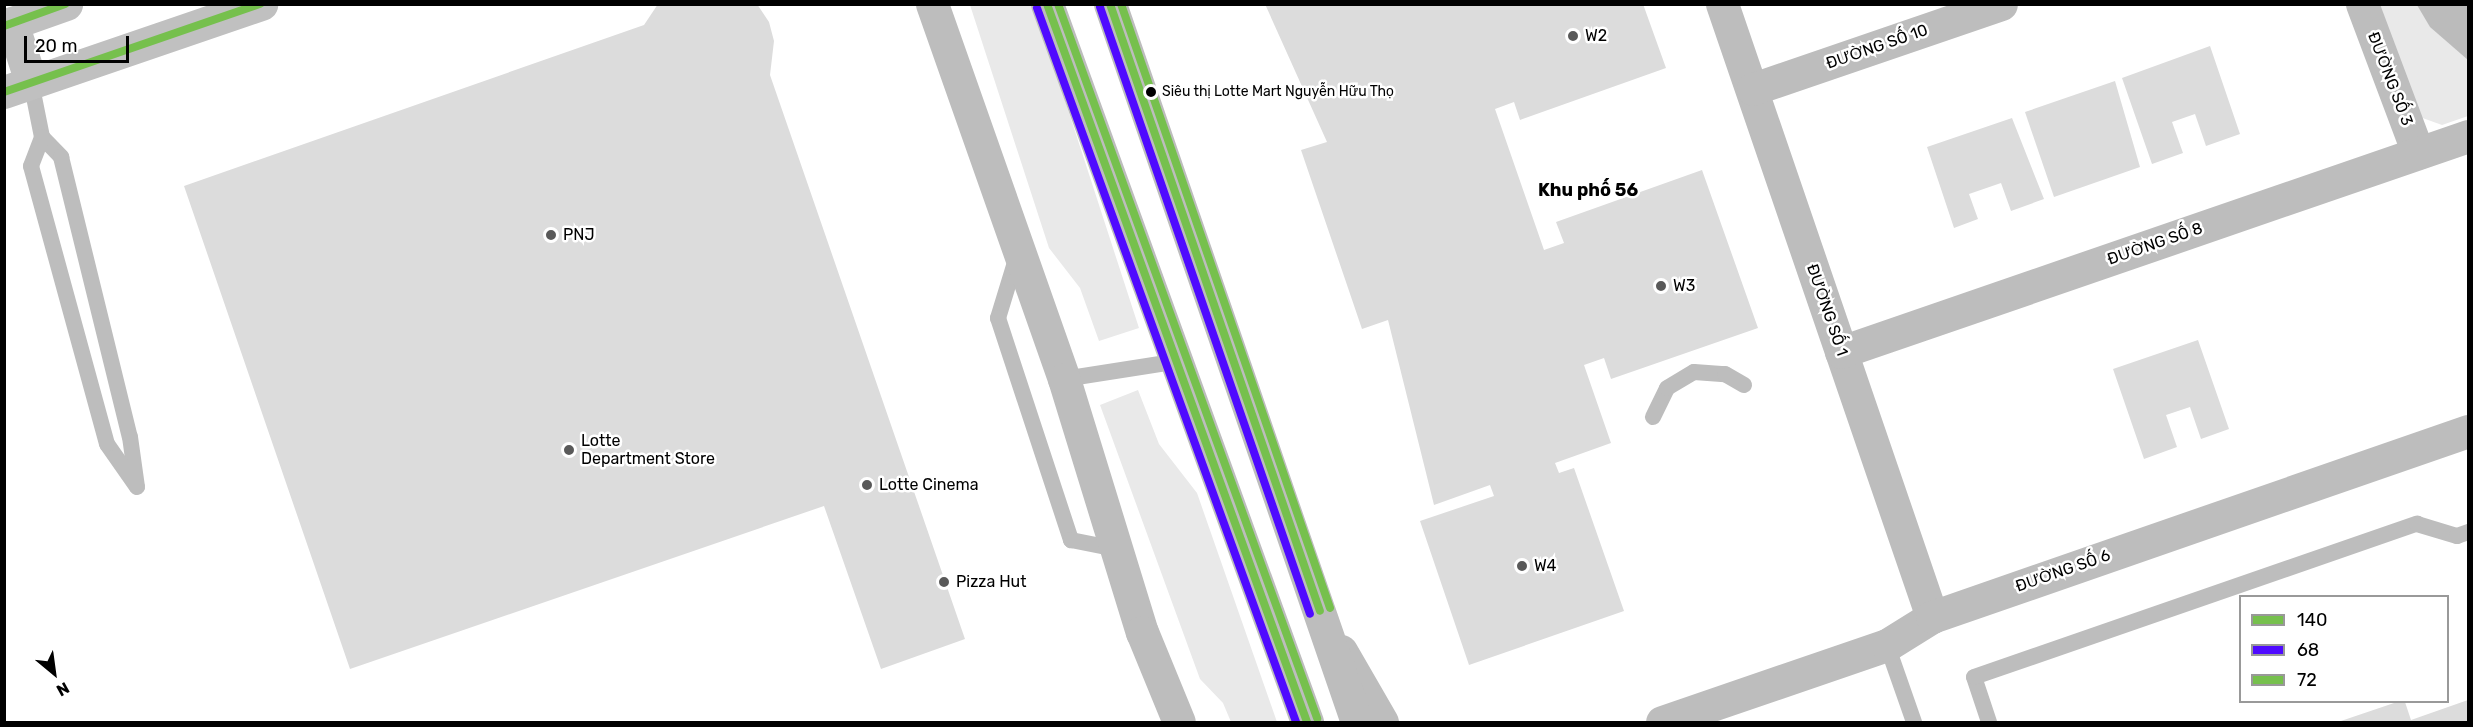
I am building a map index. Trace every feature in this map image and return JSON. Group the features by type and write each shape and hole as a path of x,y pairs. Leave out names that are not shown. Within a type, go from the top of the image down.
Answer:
{"main road":[{"path":"66,4 8,24 18,87 261,4"}],"street":[{"path":"932,4 1064,379 1116,549 1179,723"},
{"path":"1047,4 1173,362 1307,723"},
{"path":"1110,4 1357,723"},
{"name":"ĐƯỜNG SỐ 1","path":"1722,4 1932,617"},
{"name":"ĐƯỜNG SỐ 10","path":"1753,90 2001,4"},
{"name":"ĐƯỜNG SỐ 3","path":"2362,4 2418,153"},
{"name":"ĐƯỜNG SỐ 8","path":"1841,352 2469,135"},
{"name":"ĐƯỜNG SỐ 6","path":"1662,723 1887,645 1932,617 2469,431"},
{"path":"1324,622 1382,723"}],"lane":[{"path":"18,87 42,137 61,157 130,437 137,487 107,444 43,211 31,166 42,137"},
{"path":"1019,250 998,318 1071,540 1116,549"},
{"path":"1064,379 1173,362"},
{"path":"1653,417 1668,388 1694,372 1725,374 1744,386"},
{"path":"1989,723 1974,677 2417,524 2457,536 2469,532"},
{"path":"1887,645 1914,723"}],"shaded area":[{"path":"970,5 1034,5 1139,328 1099,341 1080,288 1049,248"},
{"path":"2377,5 2468,5 2468,116 2442,125 2417,116"},
{"path":"2417,5 2468,5 2468,60 2430,27"},
{"path":"1138,390 1159,444 1197,493 1277,722 1231,722 1223,703 1200,679 1100,405"}],"building":[{"path":"658,4 757,4 769,22 774,41 770,75 965,639 881,669 824,506 350,669 184,186 644,25"},
{"path":"1265,4 1643,4 1666,68 1520,120 1514,102 1495,109 1544,250 1564,243 1556,222 1702,170 1758,328 1611,379 1604,358 1584,365 1611,443 1555,463 1559,473 1574,468 1624,611 1469,665 1420,521 1494,496 1490,485 1434,505 1388,320 1362,329 1301,150 1327,142"},
{"path":"2210,46 2240,134 2206,146 2195,114 2172,122 2183,153 2152,164 2122,78"},
{"path":"2115,81 2140,167 2054,197 2025,112"},
{"path":"2012,118 2044,199 2011,211 2001,183 1969,194 1978,219 1954,228 1927,147"},
{"path":"2198,340 2229,429 2201,439 2190,407 2166,415 2177,447 2144,459 2113,369"},
{"path":"2468,700 2468,722 2338,722 2394,703 2405,703 2411,720"}],"transit line":[{"name":"140","path":"4,26 65,4"},
{"name":"140","path":"4,92 260,4"},
{"name":"140","path":"1047,4 1307,722"},
{"name":"72","path":"1058,4 1317,718"},
{"name":"140","path":"1110,4 1320,611"},
{"name":"72","path":"1121,4 1330,608"},
{"name":"68","path":"1100,7 1310,614"},
{"name":"68","path":"1037,8 1296,722"}],"place":[{"name":"W2","path":"1573,36"},
{"name":"Siêu thị Lotte Mart Nguyễn Hữu Thọ","path":"1151,92"},
{"name":"PNJ","path":"551,235"},
{"name":"W3","path":"1661,286"},
{"name":"Lotte Department Store","path":"569,450"},
{"name":"Lotte Cinema","path":"867,485"},
{"name":"W4","path":"1522,566"},
{"name":"Pizza Hut","path":"944,582"}],"district":[{"name":"Khu phố 56","path":"1588,190"}]}
